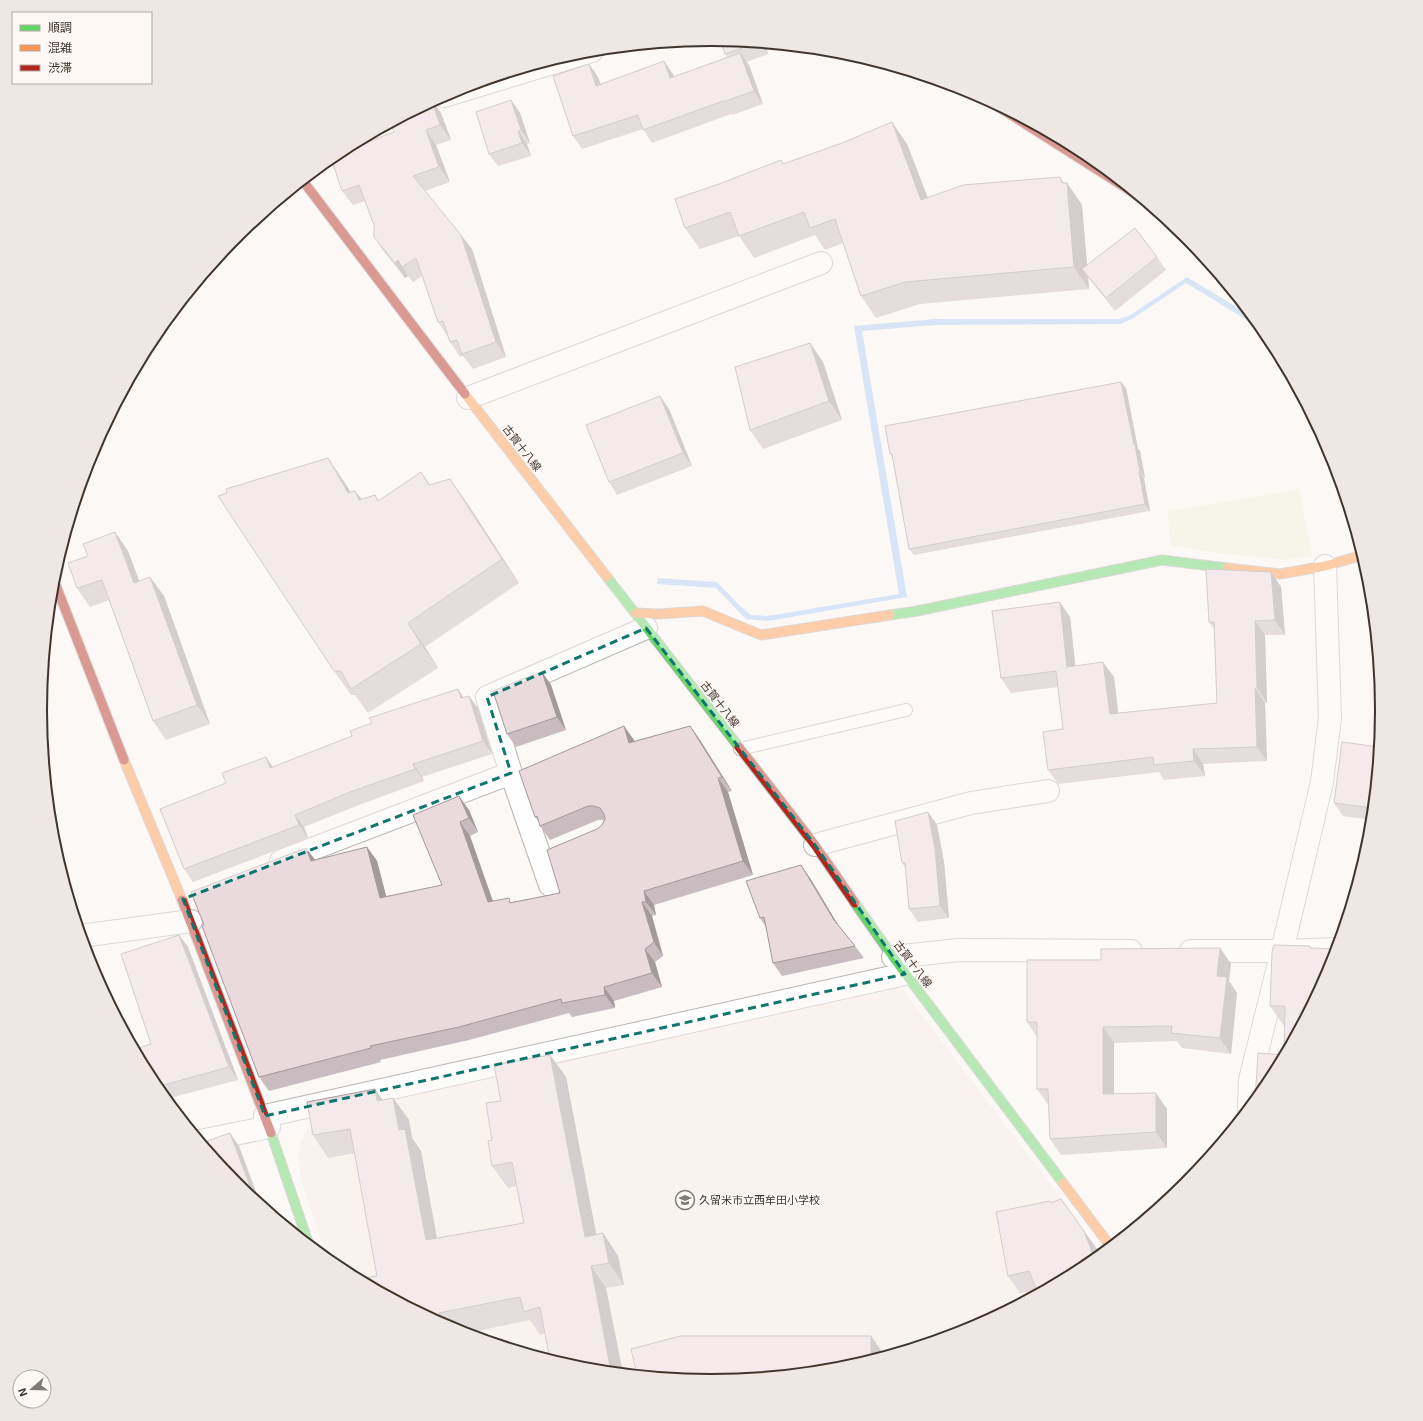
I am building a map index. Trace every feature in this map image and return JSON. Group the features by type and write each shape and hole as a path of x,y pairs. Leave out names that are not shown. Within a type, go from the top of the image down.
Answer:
{"main road":[{"path":"1037,131 1098,170"},
{"name":"古賀十八線","path":"305,184 468,398 815,845 899,965 1108,1243"},
{"path":"641,620 659,614 703,611 760,635 917,611 1162,560 1280,574 1324,566 1357,557"},
{"path":"59,590 124,760 190,896 191,921 267,1121 306,1238"}],"street":[{"path":"468,398 821,263"},
{"path":"1250,1100 1250,1080 1322,782 1330,718 1324,566"},
{"path":"550,885 511,773 487,697 641,620"},
{"path":"265,867 511,773"},
{"path":"815,845 971,803 1048,791"},
{"path":"540,858 561,849"},
{"path":"86,935 191,921"},
{"path":"1172,951 1282,951 1331,949"},
{"path":"204,1140 267,1121 959,950 1148,951"}],"lane":[{"path":"740,749 906,710"}],"highlighted area":[{"path":"646,628 815,845 905,974 265,1116 183,899 511,773 487,697"}],"shaded area":[{"name":"久留米市立西牟田小学校","path":"901,988 1079,1222 1041,1235 1050,1282 1005,1306 966,1324 925,1340 841,1362 755,1374 668,1374 625,1369 582,1362 540,1352 498,1340 457,1324 379,1286 325,1251 300,1177 299,1152 302,1140 308,1129 318,1120 331,1114"}],"green space":[{"path":"1299,489 1312,556 1287,560 1216,553 1171,545 1167,511"}],"water":[{"path":"1187,277 1242,310 1251,322 1186,283 1132,319 1121,324 935,325 862,331 907,597 768,621 746,619 716,588 657,584 658,578 717,582 740,606 751,615 768,616 899,594 854,326 936,319 1118,319 1129,316"}],"building":[{"path":"722,46 745,47 725,54"},
{"path":"740,53 754,91 643,130 638,115 573,136 553,76 589,64 596,86 664,61 670,78"},
{"path":"511,100 521,130 518,131 522,143 489,154 476,112"},
{"path":"434,108 440,125 426,130 439,167 413,176 461,235 496,342 462,354 457,340 450,342 443,321 438,322 416,258 402,267 398,260 395,263 374,237 374,225 359,185 342,191 333,164 368,142 394,132 393,128"},
{"path":"892,122 921,200 963,185 1060,177 1062,183 1067,183 1074,267 905,282 861,296 835,219 810,228 804,212 739,236 730,212 685,228 675,199 781,160 783,164 842,143"},
{"path":"1135,228 1157,257 1106,298 1082,269"},
{"path":"810,343 829,401 750,430 735,367"},
{"path":"1121,382 1135,445 1145,504 909,549 892,454 890,454 885,426"},
{"path":"660,396 683,453 609,482 586,425"},
{"path":"328,458 348,493 355,491 359,500 375,495 378,501 421,472 429,485 450,479 502,559 408,623 421,644 351,689 341,671 334,671 218,496 227,493 226,489"},
{"path":"115,532 134,583 150,577 197,705 153,721 102,580 77,588 68,563 88,556 83,544"},
{"path":"1206,569 1271,572 1275,620 1255,621 1257,747 1193,749 1194,761 1154,765 1153,757 1048,770 1043,732 1063,729 1056,671 1001,678 992,611 1060,602 1067,667 1103,662 1110,714 1217,703 1214,622 1209,622"},
{"path":"542,672 557,717 507,734 493,691"},
{"path":"458,689 461,698 469,696 483,741 413,764 415,769 350,792 295,815 299,825 184,869 160,809 226,783 222,773 266,757 270,768 352,736 350,731 372,723 369,718"},
{"path":"624,726 629,743 690,726 722,777 718,778 743,861 644,891 646,902 642,902 654,942 645,949 652,973 604,987 605,995 562,1003 561,999 459,1027 370,1046 371,1048 259,1077 202,926 204,925 191,892 306,848 311,861 367,847 380,898 442,885 413,815 459,796 469,818 460,822 488,902 509,898 510,903 560,893 547,850 597,829 602,825 605,819 604,814 600,808 588,806 540,826 537,816 535,817 519,771"},
{"path":"1342,742 1375,746 1368,807 1334,803"},
{"path":"928,812 935,849 940,906 909,909 905,863 902,863 895,821"},
{"path":"801,865 834,920 855,946 773,963 764,917 760,918 746,881"},
{"path":"179,935 229,1067 163,1085 139,1048 151,1044 121,954"},
{"path":"1274,945 1310,946 1310,948 1331,949 1307,1004 1284,1048 1285,1006 1270,1006 1272,952"},
{"path":"1220,948 1217,976 1227,977 1220,1038 1171,1033 1172,1026 1103,1027 1103,1094 1156,1093 1156,1132 1050,1139 1048,1089 1037,1089 1037,1022 1027,1022 1027,960 1101,960 1101,949"},
{"path":"1258,1053 1280,1055 1256,1092"},
{"path":"550,1055 585,1237 603,1233 609,1263 591,1266 610,1367 549,1354 540,1307 524,1312 520,1297 439,1313 440,1316 379,1286 366,1278 377,1276 350,1129 313,1135 307,1102 375,1089 377,1101 393,1098 399,1130 405,1129 426,1240 524,1223 512,1162 492,1166 488,1141 492,1140 486,1103 501,1101 494,1065"},
{"path":"230,1133 251,1188 212,1149 206,1141"},
{"path":"1061,1199 1084,1231 1093,1254 1036,1290 1029,1271 1008,1276 996,1212 1050,1201 1051,1203"},
{"path":"681,1336 871,1336 871,1355 841,1362 755,1374 668,1374 636,1370 631,1349"}],"traffic: fast":[{"path":"890,615 917,611 1162,560 1227,568"},
{"path":"607,577 739,747"},
{"path":"855,903 893,957 1063,1183"},
{"path":"271,1133 306,1238"}],"traffic: slow":[{"path":"465,394 607,577"},
{"path":"1227,568 1280,574 1325,566 1357,557"},
{"path":"636,613 659,614 703,611 761,635 890,615"},
{"path":"124,760 182,900"},
{"path":"1063,1183 1108,1243"}],"traffic: jam":[{"path":"1037,131 1098,170"},
{"path":"305,184 465,394"},
{"path":"58,592 124,760"},
{"path":"739,747 815,845 855,903"},
{"path":"182,900 271,1133"}],"place":[{"name":"久留米市立西牟田小学校","path":"685,1200"}]}
